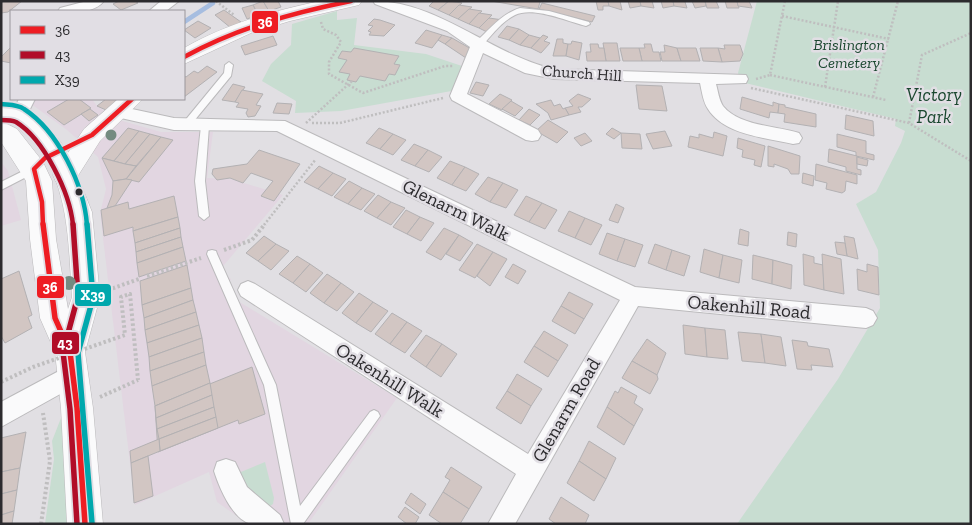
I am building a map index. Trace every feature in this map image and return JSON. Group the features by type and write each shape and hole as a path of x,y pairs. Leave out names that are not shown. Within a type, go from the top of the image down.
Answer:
{"main road":[{"path":"185,56 222,36 322,11 352,1"},
{"path":"61,163 125,105"},
{"path":"71,363 86,298 82,233 78,212 61,163 45,138 12,114 9,135 34,169 42,202 46,254 55,318 71,363 77,408 85,524"},
{"path":"34,169 45,158 61,163"},
{"path":"46,254 55,256 63,254 73,248 82,233"}],"street":[{"path":"69,10 91,5 97,1"},
{"path":"158,10 172,1"},
{"name":"Church Hill","path":"380,1 452,28 478,45 531,69 554,74 733,78"},
{"path":"478,45 458,96 532,135"},
{"path":"706,78 715,107 721,115 732,122 793,138"},
{"path":"125,105 174,124 205,126 278,125"},
{"name":"Glenarm Walk","path":"278,125 633,296"},
{"name":"Oakenhill Walk","path":"248,290 531,470"},
{"name":"Oakenhill Road","path":"633,296 866,318"},
{"name":"Glenarm Road","path":"501,524 633,296"},
{"path":"1,415 71,363"},
{"path":"226,471 231,488 238,499 271,524"}],"lane":[{"path":"478,45 513,13 522,10 535,10 586,24"},
{"path":"186,125 228,74 229,65"},
{"path":"204,216 200,181 205,126"},
{"path":"1,186 34,169"},
{"path":"212,254 270,385 297,522"},
{"path":"297,522 374,416"}],"path":[{"path":"770,75 785,1"},
{"path":"825,87 838,1"},
{"path":"873,97 898,1"},
{"path":"322,11 341,42 327,62 326,68 334,78 349,84 363,93 369,93 445,66 470,67"},
{"path":"782,16 889,39"},
{"path":"909,124 922,54 971,34"},
{"path":"733,78 753,79 770,75 886,100"},
{"path":"733,78 738,85 909,124 971,161"},
{"path":"306,124 352,81"},
{"path":"278,125 340,123 451,96 458,96"},
{"path":"147,276 252,240 326,147"},
{"path":"86,298 139,279"},
{"path":"1,382 33,368 125,335 121,297 130,294 138,380 77,408"},
{"path":"38,412 44,413 50,461 41,524"}],"shaded area":[{"path":"20,100 93,100 97,106 119,120 161,132 213,132 207,178 231,179 283,195 219,271 231,279 227,286 228,295 397,398 308,524 248,524 217,502 209,472 135,505 100,213 106,189 98,157 67,130 34,106"},
{"path":"1,162 8,171 21,220 1,226"}],"green space":[{"path":"757,1 971,1 971,524 737,524 838,379 880,308 878,250 856,204 876,192 901,143 905,131 895,126 896,119 741,82 738,73"},
{"path":"337,11 337,20 357,18 354,45 426,54 465,67 457,90 341,111 295,113 296,101 262,81 271,64 291,45 292,24"},
{"path":"61,418 66,453 69,524 45,524 54,459 52,441"},
{"path":"265,462 274,498 273,504 270,506 236,483 236,474"}],"building":[{"path":"4,1 22,1 8,12 1,13 1,3"},
{"path":"119,1 135,1 138,3 121,10 113,4"},
{"path":"263,1 269,11 258,15 253,5"},
{"path":"263,1 278,1 281,7 269,11"},
{"path":"434,1 449,1 438,10 429,6"},
{"path":"449,1 462,3 449,15 438,10"},
{"path":"491,1 537,1 540,2 538,9"},
{"path":"596,1 608,1 609,6 603,6 603,10 598,10"},
{"path":"608,1 620,1 622,10 609,6"},
{"path":"628,1 640,1 641,6 630,8"},
{"path":"640,1 652,1 654,8 641,6"},
{"path":"661,1 673,1 674,6 663,8"},
{"path":"673,1 688,1 685,2 687,8 674,6"},
{"path":"692,1 705,1 706,6 695,8"},
{"path":"705,1 716,1 719,8 707,8"},
{"path":"725,1 737,1 739,8 727,8"},
{"path":"737,1 749,1 752,8 738,6"},
{"path":"542,3 595,16 592,22 539,9"},
{"path":"253,5 258,15 247,19 242,8"},
{"path":"459,5 472,7 458,19 449,15"},
{"path":"469,9 482,11 469,24 458,19"},
{"path":"224,10 241,22 231,28 215,15"},
{"path":"479,13 492,15 479,28 469,24"},
{"path":"489,18 503,20 489,33 479,28"},
{"path":"374,19 395,25 384,36 369,35 371,32 368,31 373,26 368,25"},
{"path":"198,21 211,28 195,38 185,29"},
{"path":"507,26 519,29 509,40 498,37"},
{"path":"519,29 529,35 520,45 509,40"},
{"path":"426,30 442,35 432,48 415,43"},
{"path":"442,35 452,38 445,44 438,40"},
{"path":"529,35 540,38 531,48 520,45"},
{"path":"543,35 548,37 544,41 550,43 541,53 531,48"},
{"path":"273,36 277,45 245,55 241,46"},
{"path":"452,38 473,50 469,60 445,44"},
{"path":"557,39 563,39 563,43 568,44 566,56 553,56"},
{"path":"572,41 582,43 579,60 566,56 568,44 571,44"},
{"path":"603,43 617,43 620,61 606,61"},
{"path":"590,44 598,44 599,48 604,48 606,61 587,61 586,52 591,52"},
{"path":"644,44 651,44 653,52 659,52 661,61 642,61 639,48 645,48"},
{"path":"664,45 677,48 681,61 662,61 660,52 665,52"},
{"path":"724,45 740,45 743,54 740,61 722,62 718,48 725,49"},
{"path":"10,48 10,63 1,61 1,57"},
{"path":"354,48 399,56 394,64 400,65 395,75 389,74 385,81 360,76 356,82 347,80 350,74 339,72 347,60 338,58 342,51 351,52"},
{"path":"620,48 639,48 642,61 623,61"},
{"path":"677,48 696,48 700,61 681,61"},
{"path":"700,48 718,48 722,62 703,61"},
{"path":"207,66 217,72 185,96 185,76 194,71 198,73"},
{"path":"476,82 489,85 483,96 470,93"},
{"path":"233,84 245,87 235,102 222,100"},
{"path":"636,85 662,86 667,111 639,109"},
{"path":"242,90 263,94 256,105 261,106 255,116 248,117 246,113 248,109 236,107 239,103 235,102"},
{"path":"500,94 512,100 502,110 489,104"},
{"path":"578,94 591,99 582,107 578,107 581,112 569,115 565,108 573,106 569,101"},
{"path":"742,97 773,106 773,102 779,104 778,113 770,112 769,118 740,109"},
{"path":"67,100 80,100 91,108 64,125 47,112"},
{"path":"105,100 118,100 106,110 97,106"},
{"path":"551,100 554,106 560,104 563,109 565,108 569,115 551,120 548,113 536,104"},
{"path":"511,101 523,108 515,116 502,109"},
{"path":"277,103 292,104 289,114 273,113"},
{"path":"779,104 816,114 816,127 784,122 785,114 778,113"},
{"path":"90,109 98,115 89,121 81,114"},
{"path":"529,109 540,115 530,125 519,120"},
{"path":"846,115 873,121 874,136 845,129"},
{"path":"548,120 568,132 557,143 536,131"},
{"path":"128,128 139,131 114,161 102,158"},
{"path":"379,128 393,134 380,149 366,143"},
{"path":"612,128 621,133 614,139 606,134"},
{"path":"139,131 150,134 125,164 114,161"},
{"path":"665,131 672,146 653,149 646,134"},
{"path":"714,132 727,136 723,156 688,147 690,136 699,138 699,134 713,138"},
{"path":"585,133 592,141 581,146 574,138"},
{"path":"621,133 640,134 642,149 622,148"},
{"path":"150,134 161,137 136,166 125,164"},
{"path":"393,134 406,140 393,155 380,149"},
{"path":"837,134 866,141 866,153 874,155 874,160 856,156 856,152 837,147"},
{"path":"161,137 173,140 139,182 126,179"},
{"path":"738,138 765,146 761,167 754,165 755,160 742,157 743,150 737,148"},
{"path":"414,144 428,150 415,166 401,160"},
{"path":"768,146 800,156 799,174 791,174 788,169 774,164 774,167 768,166"},
{"path":"829,149 857,156 857,169 861,170 861,175 846,171 846,167 828,162"},
{"path":"259,150 300,164 274,201 261,196 273,181 251,173 243,183 230,178 217,180 212,174 213,169 247,164"},
{"path":"428,150 442,157 429,172 415,166"},
{"path":"857,157 868,160 867,166 857,164"},
{"path":"102,158 136,166 126,179 113,181"},
{"path":"450,161 465,167 452,185 437,178"},
{"path":"816,164 857,175 857,184 846,181 845,191 842,193 826,189 827,183 815,180"},
{"path":"319,166 333,173 318,189 304,182"},
{"path":"465,167 479,174 466,191 452,185"},
{"path":"333,173 346,179 332,196 318,189"},
{"path":"803,173 814,176 813,186 802,183"},
{"path":"488,177 503,183 490,202 475,194"},
{"path":"132,180 115,206 107,208 112,195 113,181"},
{"path":"349,181 362,188 348,204 334,197"},
{"path":"503,183 518,190 506,208 490,202"},
{"path":"362,188 375,194 361,210 348,204"},
{"path":"378,195 391,202 377,218 364,211"},
{"path":"174,196 178,217 133,231 133,227 104,236 101,210 128,202 129,209"},
{"path":"526,196 542,203 529,222 514,215"},
{"path":"391,202 405,208 391,225 377,218"},
{"path":"542,203 557,210 545,229 529,222"},
{"path":"616,204 624,208 618,223 609,220"},
{"path":"406,210 420,217 407,234 393,227"},
{"path":"569,211 585,218 575,238 558,231"},
{"path":"178,217 180,228 135,243 133,231"},
{"path":"420,217 434,223 421,241 407,234"},
{"path":"585,218 602,225 591,245 575,238"},
{"path":"180,228 181,237 136,252 135,243"},
{"path":"444,228 459,235 441,260 426,252"},
{"path":"740,229 749,232 748,246 738,244"},
{"path":"788,232 797,234 796,247 787,245"},
{"path":"607,233 625,239 617,261 599,254"},
{"path":"459,235 473,243 460,261 446,254"},
{"path":"264,236 276,244 258,261 246,253"},
{"path":"844,236 854,238 858,259 847,256"},
{"path":"181,237 183,247 137,263 136,252"},
{"path":"625,239 643,245 635,267 617,261"},
{"path":"835,242 845,243 847,256 837,254"},
{"path":"276,244 289,251 271,270 258,261"},
{"path":"477,244 493,252 475,278 459,270"},
{"path":"655,244 672,250 666,270 648,263"},
{"path":"183,247 186,261 139,277 137,263"},
{"path":"704,249 723,255 719,278 700,272"},
{"path":"672,250 690,256 684,276 666,270"},
{"path":"493,252 507,259 490,286 477,276"},
{"path":"803,254 814,257 814,263 823,265 824,290 804,285"},
{"path":"822,254 841,259 844,294 824,290"},
{"path":"723,255 742,260 739,283 719,278"},
{"path":"753,255 773,260 772,284 752,279"},
{"path":"297,256 310,264 293,283 279,274"},
{"path":"773,260 792,265 791,289 772,284"},
{"path":"310,264 323,273 306,292 293,283"},
{"path":"513,264 526,271 518,284 505,277"},
{"path":"867,264 878,267 879,295 858,290 857,269 867,272"},
{"path":"187,265 191,288 142,305 140,281"},
{"path":"19,271 32,315 28,317 32,328 5,343 1,336 1,279"},
{"path":"327,274 341,283 324,303 310,293"},
{"path":"341,283 354,292 337,311 324,303"},
{"path":"191,288 193,300 144,318 142,305"},
{"path":"569,292 593,304 584,319 561,306"},
{"path":"359,293 373,302 356,323 342,313"},
{"path":"193,300 196,312 145,330 144,318"},
{"path":"373,302 388,311 371,332 356,323"},
{"path":"561,306 584,319 575,334 552,321"},
{"path":"196,312 199,325 147,343 145,330"},
{"path":"392,313 407,322 390,344 375,334"},
{"path":"407,322 422,331 405,353 390,344"},
{"path":"199,325 202,338 149,357 147,343"},
{"path":"683,325 705,328 707,357 685,354"},
{"path":"705,328 725,330 728,359 707,357"},
{"path":"544,331 568,345 558,361 534,346"},
{"path":"738,332 761,334 765,363 742,361"},
{"path":"761,334 781,337 786,366 765,363"},
{"path":"426,335 442,344 426,367 410,356"},
{"path":"202,338 204,352 150,371 149,357"},
{"path":"647,339 666,353 657,375 632,361"},
{"path":"792,340 807,342 808,346 829,349 833,367 811,365 812,370 797,369"},
{"path":"442,344 457,354 441,377 426,367"},
{"path":"534,346 558,361 548,377 524,362"},
{"path":"204,352 206,365 152,386 150,371"},
{"path":"632,361 657,375 658,379 650,394 622,378"},
{"path":"206,365 210,383 155,406 152,386"},
{"path":"252,367 265,414 239,424 238,420 158,452 155,406"},
{"path":"517,374 542,389 531,406 507,391"},
{"path":"210,383 212,395 156,418 155,406"},
{"path":"621,387 637,396 634,403 643,409 634,426 607,407 615,391 618,393"},
{"path":"507,391 531,406 521,424 496,408"},
{"path":"212,395 214,407 157,429 156,418"},
{"path":"214,407 216,417 159,439 157,429"},
{"path":"607,407 634,426 624,445 597,427"},
{"path":"216,417 218,428 160,451 159,439"},
{"path":"26,432 20,468 1,472 1,438"},
{"path":"159,439 160,451 131,463 130,451"},
{"path":"589,441 616,458 606,479 579,461"},
{"path":"148,456 153,496 134,503 131,463"},
{"path":"579,461 606,479 594,501 567,483"},
{"path":"451,467 482,487 469,509 443,492 450,480 445,477"},
{"path":"20,468 17,490 1,494 1,472"},
{"path":"17,490 14,511 1,515 1,494"},
{"path":"443,492 469,509 460,524 442,524 429,515"},
{"path":"411,493 426,504 420,514 405,503"},
{"path":"561,497 589,515 585,524 556,524 549,519"},
{"path":"405,507 419,517 415,524 407,524 398,517"},
{"path":"14,511 12,524 1,524 1,515"}],"waterway":[{"path":"185,21 213,3"}],"transit line":[{"name":"36","path":"185,56 244,29 307,10 351,1"},
{"name":"36","path":"85,524 77,408 70,352 55,318 43,239 42,202 34,169 45,158 92,135 131,100"},
{"name":"X39","path":"1,104 23,108 51,133 63,149 86,211 93,298 78,353 84,407 92,523"},
{"name":"43","path":"1,120 15,121 40,143 49,156 72,214 78,296 63,352 70,409 77,524"}],"park label":[{"name":"Brislington Cemetery","path":"849,53"},
{"name":"Victory Park","path":"934,105"}]}
